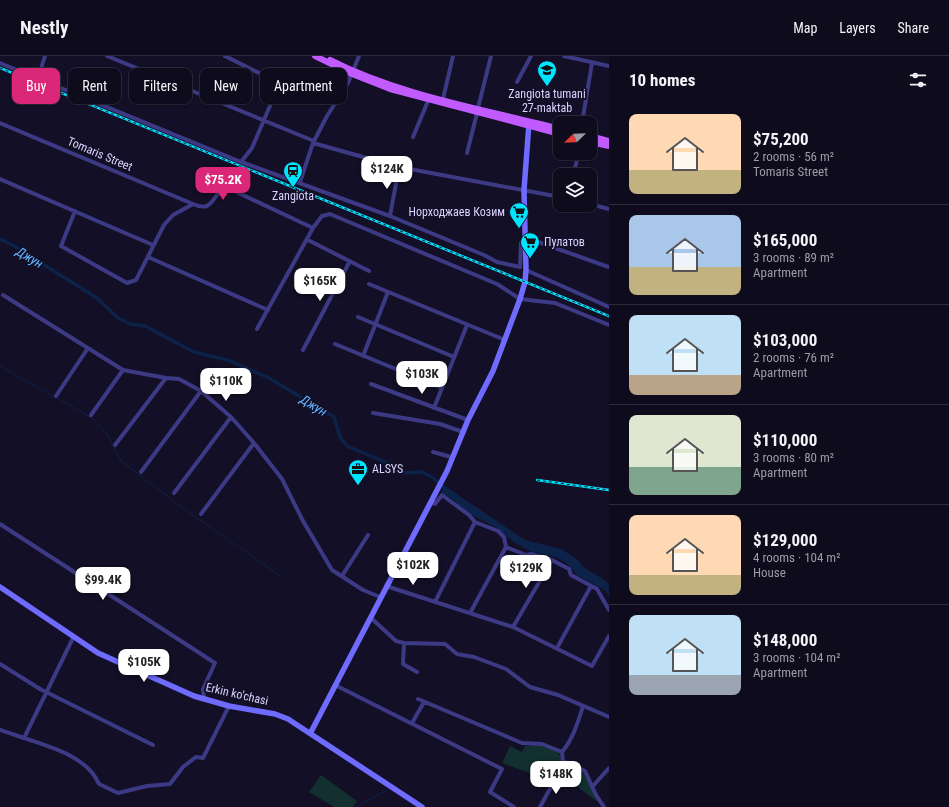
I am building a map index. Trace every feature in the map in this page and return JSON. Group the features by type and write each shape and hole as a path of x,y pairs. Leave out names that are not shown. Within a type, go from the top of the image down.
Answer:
{"main road":[{"path":"315,56 353,72 393,86 443,99 478,111"},
{"path":"323,56 380,86 428,100 553,128"},
{"path":"529,123 553,132"},
{"path":"311,732 447,471 451,457 468,420 485,389 520,299 525,282 526,270 524,190 529,123"},
{"path":"597,138 609,141"},
{"path":"597,143 609,146"},
{"name":"Erkin ko'chasi","path":"0,587 73,638 98,653 194,696 229,706 282,716 311,732 422,807"}],"street":[{"path":"41,68 45,56"},
{"path":"107,56 314,142 399,166 553,196"},
{"path":"225,56 267,77 281,80 252,148 241,162"},
{"path":"300,182 314,142 327,116 353,72 359,56"},
{"path":"443,99 453,56"},
{"path":"467,153 491,56"},
{"path":"517,82 531,56"},
{"path":"564,56 609,66"},
{"path":"0,63 13,68"},
{"path":"583,116 592,63"},
{"path":"60,87 241,162 300,182 390,216 497,262 518,268 521,265 521,242 525,239 535,241 609,267"},
{"path":"413,137 428,100"},
{"name":"Tomaris Street","path":"0,123 193,204"},
{"path":"390,216 399,166"},
{"path":"0,180 153,245"},
{"path":"75,211 61,246 127,283 136,280 164,224 173,215 193,204 200,207 208,206 222,189 228,188 313,228"},
{"path":"597,206 609,209"},
{"path":"257,329 308,240 313,228 322,216 330,214 498,284 520,299 555,303 609,325"},
{"path":"308,240 369,271"},
{"path":"148,257 268,310"},
{"path":"303,350 350,261"},
{"path":"526,270 609,307"},
{"path":"369,284 505,340"},
{"path":"363,356 388,292"},
{"path":"3,295 123,370 180,379 201,391 231,417 254,443 282,479 303,521 332,570 363,590 380,597"},
{"path":"358,317 454,357"},
{"path":"434,408 467,325"},
{"path":"335,344 442,388"},
{"path":"56,396 88,348"},
{"path":"91,415 123,370"},
{"path":"115,445 166,378"},
{"path":"370,384 468,420"},
{"path":"141,472 201,391"},
{"path":"373,413 440,424 463,432"},
{"path":"174,493 231,417"},
{"path":"201,514 254,443"},
{"path":"433,452 451,457"},
{"path":"431,502 435,504 442,495 469,515 474,522 498,531 504,537 506,547 470,613"},
{"path":"435,602 474,522"},
{"path":"0,524 215,663 203,689 204,698"},
{"path":"342,576 368,535"},
{"path":"506,547 526,555 531,554 552,560 568,569 571,574 597,589 609,610"},
{"path":"514,626 552,560"},
{"path":"386,586 514,626 592,666 609,636"},
{"path":"557,648 591,586"},
{"path":"370,617 392,639 404,643 445,644 457,654 506,669 530,687 558,695 609,718"},
{"path":"24,738 48,692 73,638"},
{"path":"404,643 403,664 417,672"},
{"path":"0,664 40,689 153,745"},
{"path":"335,685 502,769 490,792 514,807"},
{"path":"418,698 424,702 522,743 542,744 562,752"},
{"path":"412,723 424,702"},
{"path":"0,730 74,756 96,778 99,784 118,793 147,786 170,784 183,767 196,757 203,758 229,706"},
{"path":"583,706 570,740 562,752 563,762 585,771 592,787 604,807"},
{"path":"592,787 609,768"},
{"path":"540,807 557,776"}],"green space":[{"path":"543,745 559,753 563,764 583,772 598,802 571,782 556,774 551,783 535,775 502,763 510,746 522,752 525,746"},
{"path":"321,775 357,801 353,807 334,807 309,792"}],"water":[{"path":"445,486 525,540 561,549 577,559 583,567 606,581 609,586 609,596 606,591 577,575 566,563 555,557 532,552 515,543 498,529 461,509 455,501 441,492"}],"waterway":[{"name":"Джун","path":"0,239 14,246 97,298 118,318 130,324 145,326 194,352 228,360 269,378 334,417 340,437 347,446 390,464 397,471 403,473 422,472 432,477 447,490"},
{"path":"0,366 92,418 108,435 121,461 190,513 282,577"},
{"path":"356,807 387,790"}],"railway":[{"path":"0,68 609,316"},
{"path":"537,480 609,490"}],"place":[{"name":"Zangiota tumani 27-maktab","path":"547,87"},
{"name":"Zangiota","path":"293,188"},
{"name":"Норходжаев Козим","path":"519,229"},
{"name":"Пулатов","path":"530,259"},
{"name":"ALSYS","path":"358,486"}]}
